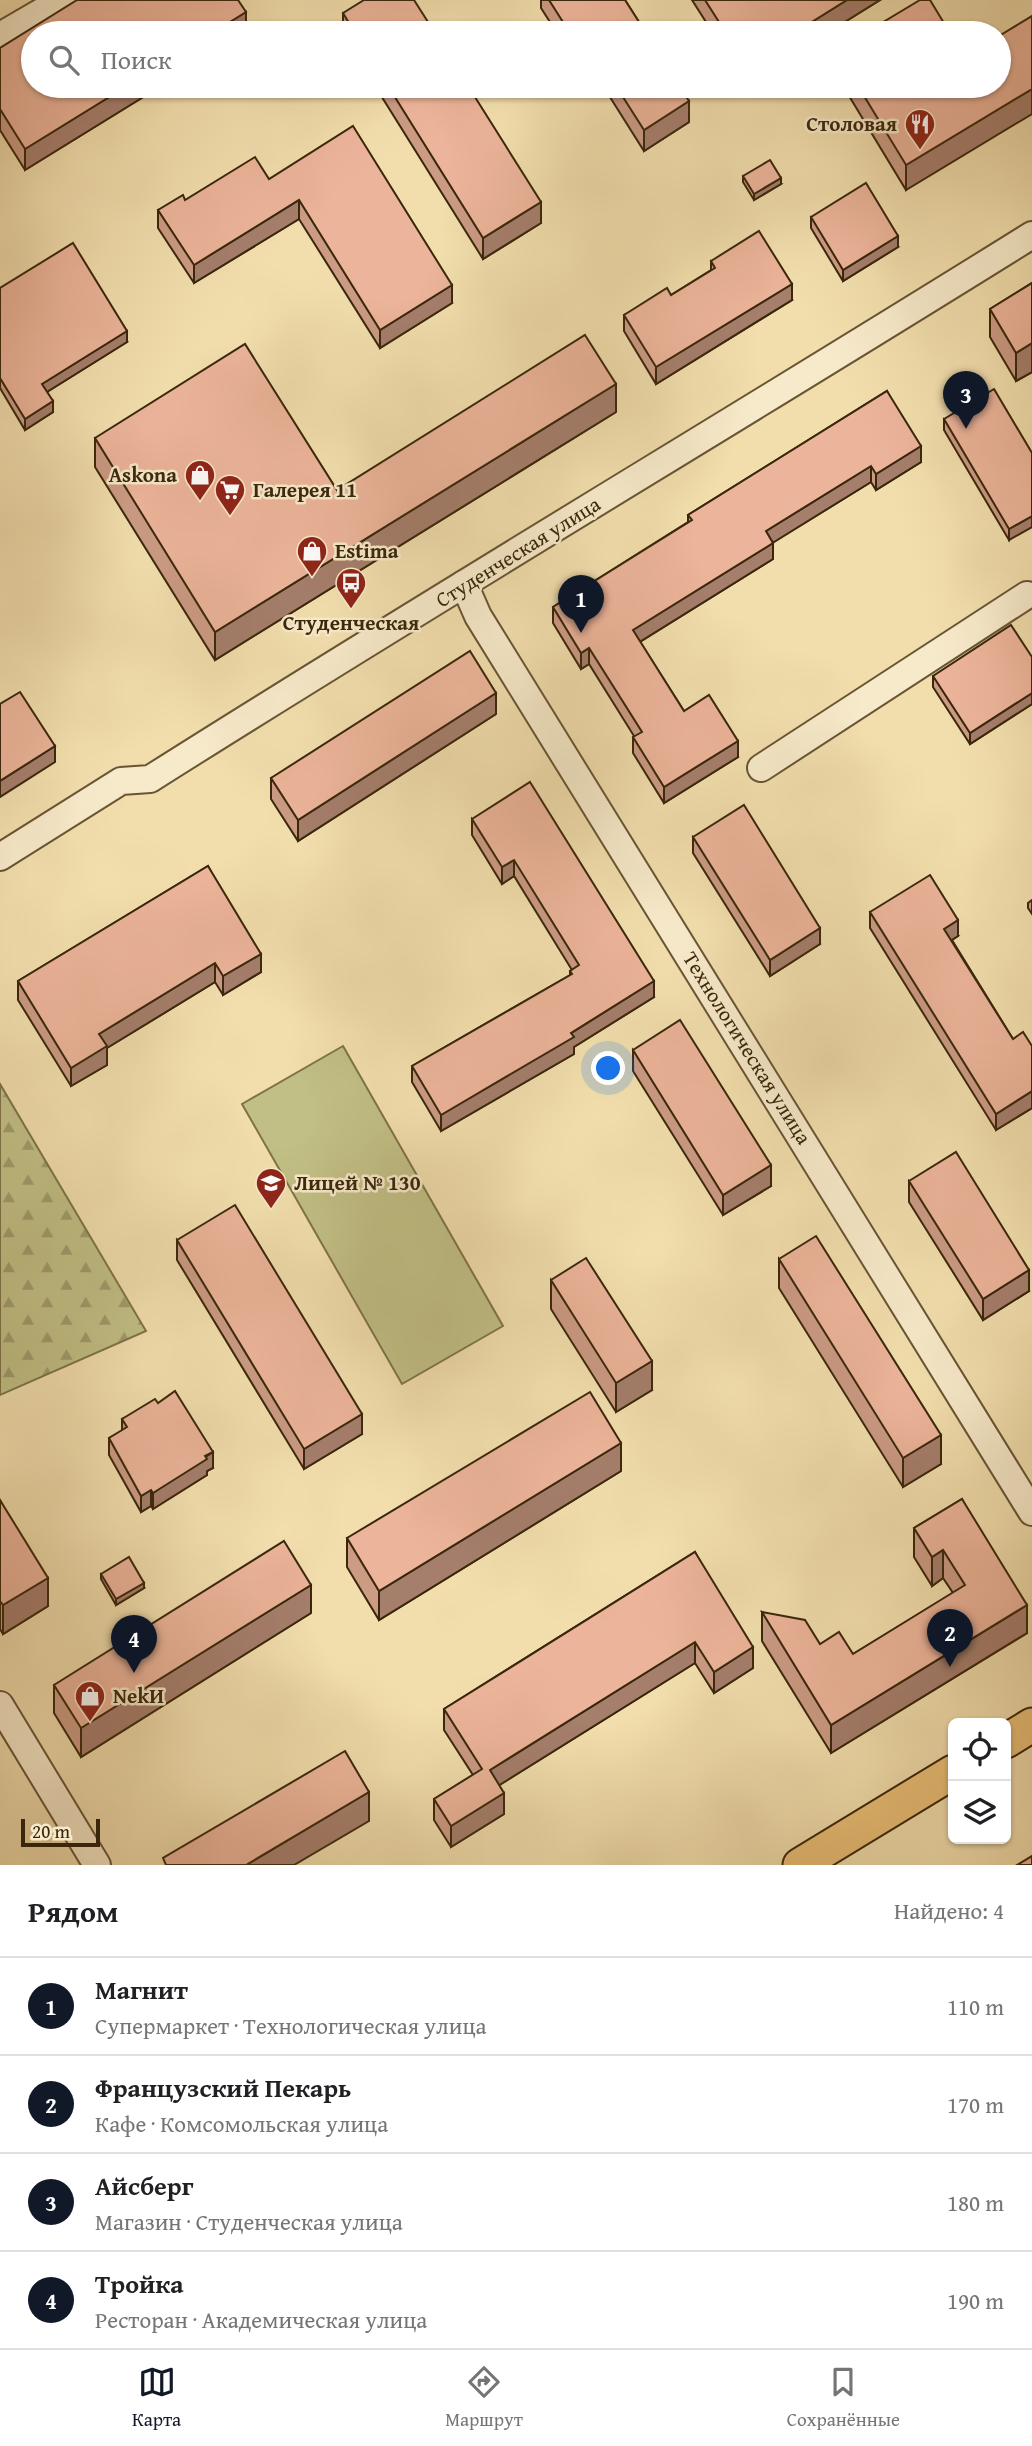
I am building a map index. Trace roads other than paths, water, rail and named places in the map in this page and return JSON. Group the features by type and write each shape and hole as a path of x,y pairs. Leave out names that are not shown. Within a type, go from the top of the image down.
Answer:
{"main road":[{"path":"1011,1738 1032,1725"},
{"path":"800,1865 948,1775"}],"street":[{"path":"26,21 62,0"},
{"path":"0,36 21,24"},
{"name":"Студенческая улица","path":"0,857 121,780 150,779 1032,235"},
{"name":"Технологическая улица","path":"464,584 478,616 1032,1512"},
{"path":"761,768 1027,595"},
{"path":"0,1705 97,1865"}],"place":[{"name":"Столовая","path":"920,151"},
{"name":"Айсберг","path":"966,429"},
{"name":"Askona","path":"200,502"},
{"name":"Галерея 11","path":"230,517"},
{"name":"Estima","path":"312,578"},
{"name":"Студенческая","path":"351,610"},
{"name":"Магнит","path":"581,633"},
{"name":"Лицей № 130","path":"271,1210"},
{"name":"Французский Пекарь","path":"950,1667"},
{"name":"Тройка","path":"134,1673"},
{"name":"NekИ","path":"90,1723"}]}
